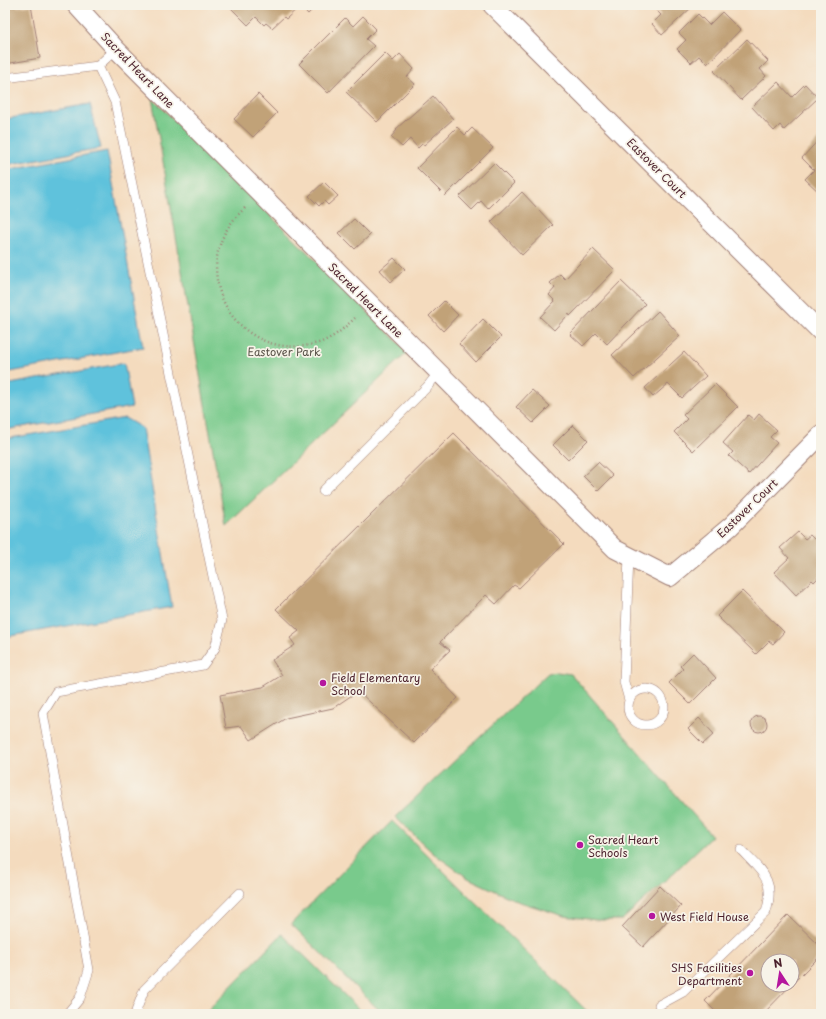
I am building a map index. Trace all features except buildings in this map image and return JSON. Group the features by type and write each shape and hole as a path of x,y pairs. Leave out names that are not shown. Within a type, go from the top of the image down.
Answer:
{"street":[{"name":"Sacred Heart Lane","path":"76,5 116,49 615,549 670,577"},
{"name":"Eastover Court","path":"492,5 821,332"},
{"name":"Eastover Court","path":"670,577 731,526 821,434"}],"lane":[{"path":"5,78 98,66 116,49"},
{"path":"67,1014 80,998 89,970 43,713 56,692 203,665 216,648 222,620 115,102 98,66"},
{"path":"323,491 427,388 439,372"},
{"path":"628,700 639,690 653,690 659,694 663,701 664,707 662,715 658,721 652,725 645,726 632,720 628,714 628,700 624,682 629,556"},
{"path":"659,1005 683,992 763,917 766,912 770,899 770,887 764,874 741,850"},
{"path":"135,1014 144,990 240,893"}],"path":[{"path":"245,208 237,215 225,230 218,248 216,267 218,287 225,306 238,322 253,334 269,342 283,346 299,346 318,343 335,335 355,318"}],"green space":[{"name":"Eastover Park","path":"152,98 408,352 226,526"},
{"path":"557,672 571,674 712,836 622,920 597,920 564,916 517,901 468,878 433,853 395,817 548,673"},
{"path":"392,821 590,1014 383,1014 291,924"},
{"path":"282,934 364,1014 204,1014"}],"water":[{"path":"90,104 101,148 5,165 5,119"},
{"path":"107,151 143,347 5,373 5,170"},
{"path":"124,363 132,407 5,430 5,385"},
{"path":"125,418 142,428 172,607 5,637 5,439"}],"place":[{"name":"Field Elementary School","path":"323,683"},
{"name":"Sacred Heart Schools","path":"580,845"},
{"name":"West Field House","path":"652,916"},
{"name":"SHS Facilities Department","path":"750,973"}]}
